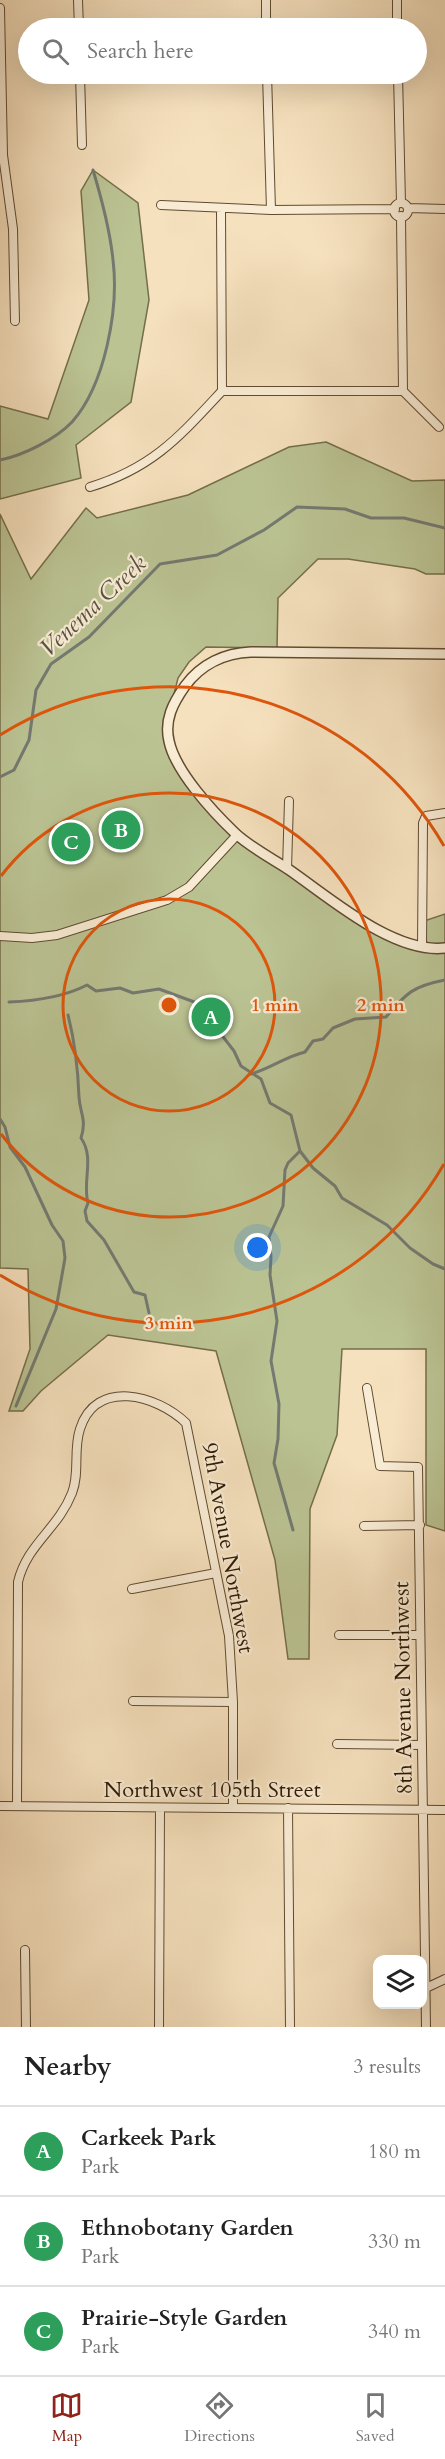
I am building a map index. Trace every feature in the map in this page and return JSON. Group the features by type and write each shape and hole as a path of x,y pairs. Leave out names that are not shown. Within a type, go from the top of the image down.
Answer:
{"street":[{"path":"78,0 79,18"},
{"path":"266,0 266,18"},
{"path":"397,0 397,18"},
{"path":"0,8 3,154 13,229 15,321"},
{"path":"80,84 82,145"},
{"path":"267,84 271,210"},
{"path":"398,84 401,207 407,214 401,216 403,391"},
{"path":"161,205 271,210 401,207 445,209"},
{"path":"90,487 116,478 150,460 174,443 222,391 221,209"},
{"path":"222,391 403,391 440,427"},
{"path":"445,654 242,652 216,660 194,676 172,704 169,742 179,765 195,788 237,835 364,922 422,947 445,948"},
{"path":"287,869 289,801"},
{"path":"422,947 422,830 426,816 445,813"},
{"path":"0,936 32,938 57,935 167,900 189,887 237,835"},
{"name":"8th Avenue Northwest","path":"367,1388 380,1466 418,1467 425,1955"},
{"name":"9th Avenue Northwest","path":"17,1806 18,1582 22,1563 31,1550 45,1537 73,1492 77,1440 89,1412 102,1402 119,1395 139,1397 159,1403 186,1423 229,1636 233,1702 233,1807"},
{"path":"364,1526 420,1525"},
{"path":"132,1589 216,1573"},
{"path":"339,1635 420,1635"},
{"path":"133,1701 233,1702"},
{"path":"337,1744 422,1745"},
{"name":"Northwest 105th Street","path":"0,1806 445,1810"},
{"path":"159,2027 160,1808"},
{"path":"288,1808 290,2027"},
{"path":"25,1950 26,2027"},
{"path":"427,1988 445,1979"},
{"name":"8th Avenue Northwest","path":"426,2009 426,2027"}],"green space":[{"path":"93,170 138,203 149,300 131,402 76,445 81,478 0,499 0,406 48,419 89,300 81,191"},
{"path":"326,442 412,481 445,480 445,574 426,574 415,569 348,559 318,559 278,598 277,648 206,647 189,662 178,678 169,714 173,754 237,835 364,922 421,947 421,922 445,914 445,1531 426,1525 426,1349 342,1349 337,1435 310,1509 309,1659 288,1659 275,1560 216,1351 108,1335 41,1391 23,1411 9,1411 30,1349 28,1269 0,1268 0,514 31,579 86,508 97,518 188,495 289,447"}],"waterway":[{"path":"0,460 38,446 57,435 72,422 93,388 101,367 111,323 114,280 108,226 93,170"},
{"name":"Venema Creek","path":"0,777 14,770 29,740 36,690 51,664 89,637 160,564 217,555 264,530 297,507 345,509 371,518 404,518 445,528"},
{"path":"251,1074 305,1052 313,1041 323,1039 333,1028 355,1019 386,1017 412,991 445,980"},
{"path":"9,1002 49,998 87,985 96,991 120,988 133,993 159,989 197,1003 234,1051 241,1066 261,1079 270,1103 291,1115 300,1151 313,1168 335,1186 342,1198 387,1225 410,1248 433,1264 445,1269"},
{"path":"68,1015 83,1121 81,1138 88,1162 86,1186 88,1203 85,1211 87,1221 104,1240 134,1292 145,1295 149,1313"},
{"path":"0,1119 5,1127 10,1147 25,1167 52,1225 63,1241 65,1258 56,1309 16,1406"},
{"path":"293,1530 274,1463 278,1439 279,1404 271,1361 277,1321 270,1275 269,1237 283,1206 285,1170 288,1163 300,1151"}],"place":[{"name":"Ethnobotany Garden","path":"121,830"},
{"name":"Prairie-Style Garden","path":"71,842"},
{"name":"Carkeek Park","path":"211,1017"}]}
